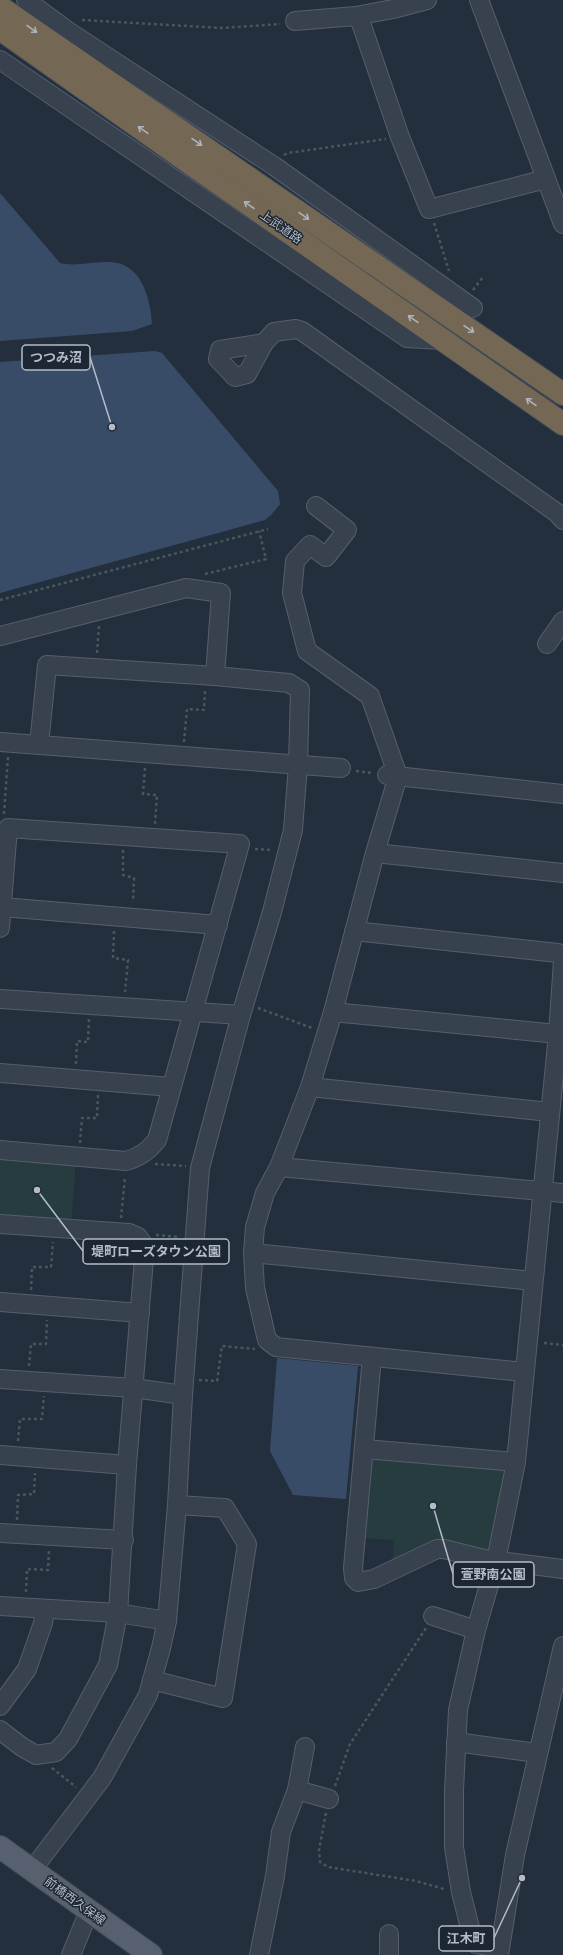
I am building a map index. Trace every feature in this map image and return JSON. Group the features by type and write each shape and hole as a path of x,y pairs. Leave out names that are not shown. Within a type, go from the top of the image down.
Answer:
{"highway":[{"name":"上武道路","path":"0,7 563,394"},
{"name":"上武道路","path":"0,29 563,424"}],"main road":[{"name":"前橋西久保線","path":"0,1847 151,1955"}],"street":[{"path":"26,0 68,31 274,166 473,308"},
{"path":"294,21 356,16 393,9 427,0"},
{"path":"479,0 563,224"},
{"path":"356,16 360,23 400,137 429,209 546,180"},
{"path":"0,60 407,338 442,340"},
{"path":"264,343 274,332 296,329 302,331 557,513 563,520"},
{"path":"316,506 347,530 326,557 310,545 295,561 292,593 306,651 370,696 392,776 375,853 333,1012 310,1087 279,1167 265,1193 255,1226 253,1253 255,1288 268,1340 276,1347 524,1372"},
{"path":"0,636 186,588 221,594 211,676"},
{"path":"547,644 563,621"},
{"path":"32,1870 102,1778 148,1695 167,1621 177,1505 200,1168 243,1009 272,912 293,830 298,765 300,690 288,683 211,676 47,665 39,745"},
{"path":"4,742 342,768"},
{"path":"392,776 563,794"},
{"path":"0,928 8,828 240,844 157,1140 147,1152 126,1161 0,1150"},
{"path":"375,853 563,874"},
{"path":"2,907 218,925"},
{"path":"354,931 561,957 558,1034 516,1462 496,1561 476,1630 460,1702 456,1742 454,1847 460,1892 473,1940 476,1944 500,1951 515,1855 537,1753 563,1646"},
{"path":"0,999 193,1012 243,1009"},
{"path":"333,1012 558,1034"},
{"path":"0,1073 172,1087"},
{"path":"310,1087 550,1112"},
{"path":"279,1167 563,1193"},
{"path":"0,1224 124,1233 138,1237 145,1247 127,1465 124,1540 118,1613 108,1665 68,1739 56,1752 36,1755 22,1747 0,1730"},
{"path":"253,1253 533,1281"},
{"path":"0,1302 140,1313"},
{"path":"372,1357 365,1449 353,1568 354,1578 358,1582 374,1579 437,1549 444,1549 496,1561 563,1569"},
{"path":"0,1379 134,1388 184,1388"},
{"path":"365,1449 516,1462"},
{"path":"9,1456 127,1465"},
{"path":"152,1680 223,1698 248,1544 225,1508 177,1505"},
{"path":"8,1533 124,1540"},
{"path":"0,1606 45,1610 118,1613 167,1621"},
{"path":"0,1706 27,1669 43,1623 45,1610"},
{"path":"433,1616 476,1630"},
{"path":"456,1742 537,1753"},
{"path":"259,1955 275,1876 281,1832 296,1790 304,1747"},
{"path":"296,1790 329,1799"},
{"path":"70,1955 89,1910"},
{"path":"388,1934 389,1955"}],"path":[{"path":"68,31 74,23 82,20 222,28 278,24 294,21"},
{"path":"274,166 288,153 400,137"},
{"path":"429,209 450,272 442,286"},
{"path":"0,600 268,529"},
{"path":"200,575 266,558 259,531"},
{"path":"95,669 101,610"},
{"path":"183,756 187,709 204,710 211,676"},
{"path":"4,742 4,819 8,831"},
{"path":"146,753 143,794 157,795 154,838"},
{"path":"124,836 123,875 134,878 113,958 128,960 124,1007"},
{"path":"238,848 279,851"},
{"path":"76,1079 77,1042 88,1042 89,1004"},
{"path":"243,1009 326,1034"},
{"path":"79,1157 82,1118 97,1118 99,1081"},
{"path":"196,1238 124,1233 126,1161 200,1168"},
{"path":"30,1304 32,1267 51,1267 54,1228"},
{"path":"9,1456 20,1419 42,1419 31,1344 46,1344 48,1306"},
{"path":"528,1342 563,1345"},
{"path":"184,1388 217,1381 222,1346 257,1349"},
{"path":"8,1533 18,1495 34,1494 36,1458"},
{"path":"25,1608 27,1569 48,1570 49,1536"},
{"path":"433,1616 350,1744 329,1799 319,1850 320,1862 328,1867 410,1880 460,1892"},
{"path":"36,1755 80,1791"}],"green space":[{"path":"0,1155 76,1161 71,1226 0,1220"},
{"path":"374,1455 500,1466 509,1475 488,1556 439,1542 392,1565 394,1540 362,1538 367,1463"}],"water":[{"path":"0,193 60,263 78,264 109,262 120,264 129,268 136,274 146,293 152,324 132,331 0,341"},
{"path":"155,351 162,353 278,491 280,504 265,520 0,593 0,362"},
{"path":"277,1358 358,1366 346,1499 293,1495 270,1451"}],"place":[{"name":"つつみ沼","path":"112,427"},
{"name":"堤町ローズタウン公園","path":"37,1190"},
{"name":"萱野南公園","path":"433,1506"},
{"name":"江木町","path":"522,1878"}]}
